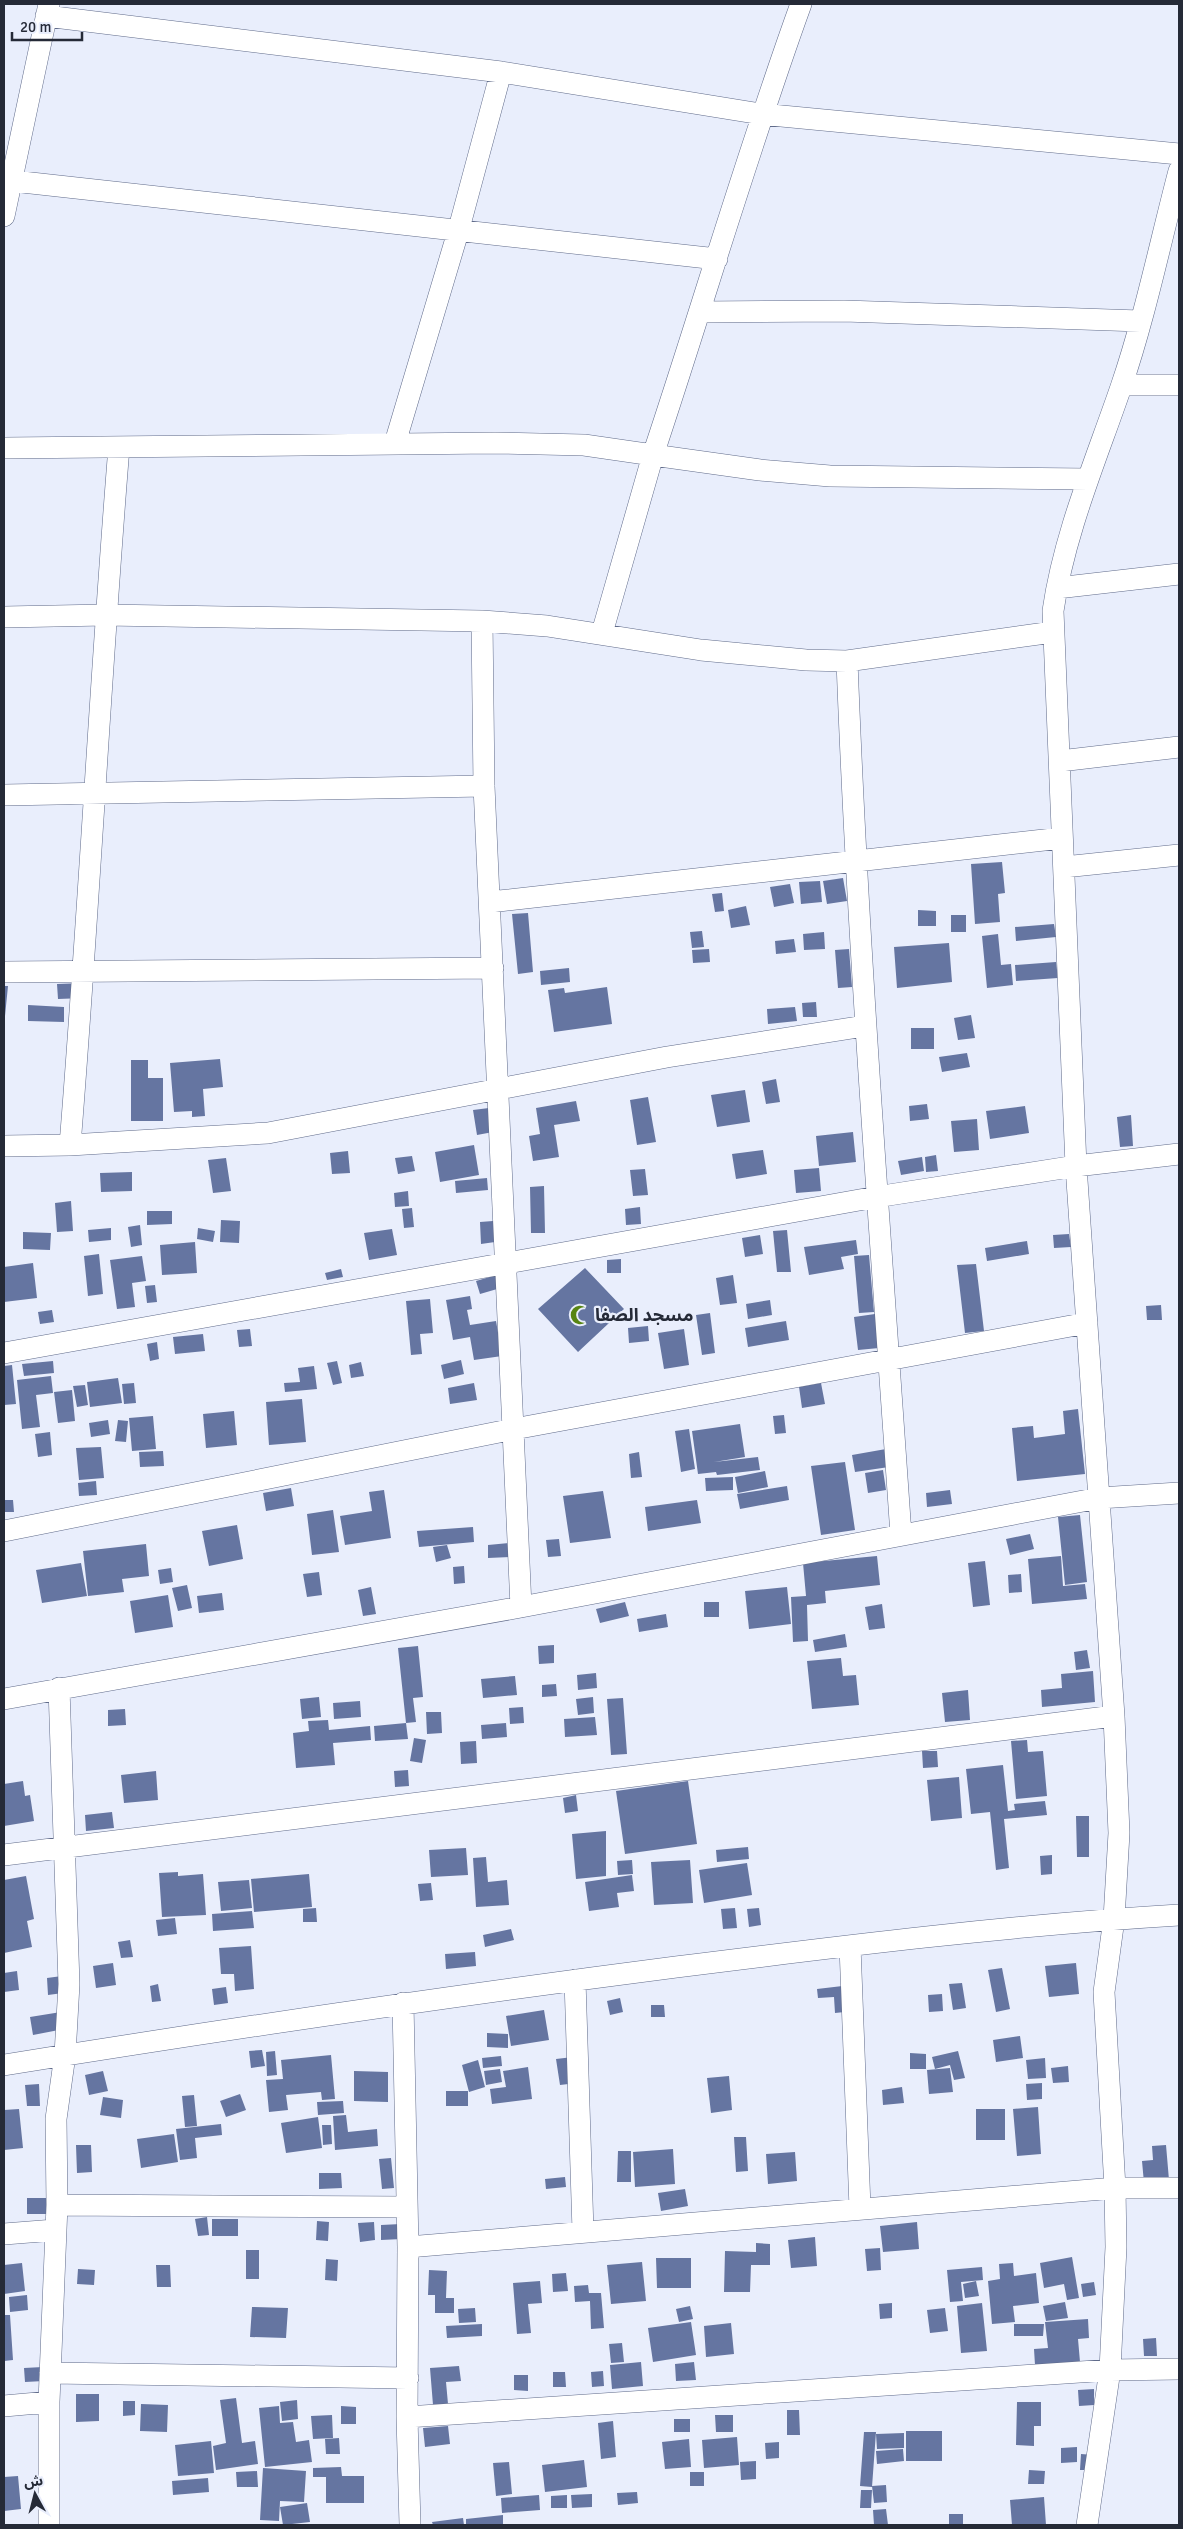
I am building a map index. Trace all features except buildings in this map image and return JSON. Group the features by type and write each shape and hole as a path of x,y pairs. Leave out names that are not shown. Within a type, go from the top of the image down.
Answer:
{"street":[{"path":"602,633 653,455 717,259 761,114 801,4"},
{"path":"4,216 8,180 47,10 501,72 761,114 1179,154"},
{"path":"395,443 458,232 501,72"},
{"path":"1087,2525 1110,2370 1116,2247 1116,2188 1104,1992 1114,1919 1118,1833 1114,1716 1076,1166 1053,632 1057,588 1088,479 1122,385 1179,171"},
{"path":"8,180 458,232 717,259"},
{"path":"700,312 854,311 1140,321"},
{"path":"1122,385 1179,385"},
{"path":"4,448 395,443 584,445 760,470 830,476 1088,479"},
{"path":"70,1145 84,973 105,615 119,447"},
{"path":"1057,588 1179,574"},
{"path":"4,617 105,615 482,621 602,633 701,650 806,660 847,661 1053,632"},
{"path":"482,621 484,786 521,1607"},
{"path":"847,661 855,860 865,1026 902,1535"},
{"path":"1060,761 1179,746"},
{"path":"4,795 95,795 484,786"},
{"path":"490,902 1062,838"},
{"path":"1064,867 1179,855"},
{"path":"4,972 84,973 493,968"},
{"path":"4,1146 70,1145 268,1133 667,1057 865,1026"},
{"path":"4,1353 876,1197 1076,1166 1179,1154"},
{"path":"4,1531 514,1429 1087,1323"},
{"path":"4,1699 521,1607 1099,1498 1179,1493"},
{"path":"49,2525 49,2402 56,2230 56,2119 65,2055 69,1984 59,1688"},
{"path":"4,1855 1114,1716"},
{"path":"4,2065 403,2003 575,1980 850,1946 1114,1919 1179,1916"},
{"path":"850,1946 860,2208"},
{"path":"575,1980 583,2231"},
{"path":"403,2003 408,2247 407,2417 410,2525"},
{"path":"408,2247 1116,2188 1179,2188"},
{"path":"56,2205 407,2207"},
{"path":"4,2234 56,2230"},
{"path":"407,2417 1110,2370 1179,2369"},
{"path":"50,2373 408,2378"},
{"path":"4,2406 49,2402"}],"place":[{"name":"مسجد الصفا","path":"580,1315"}]}
